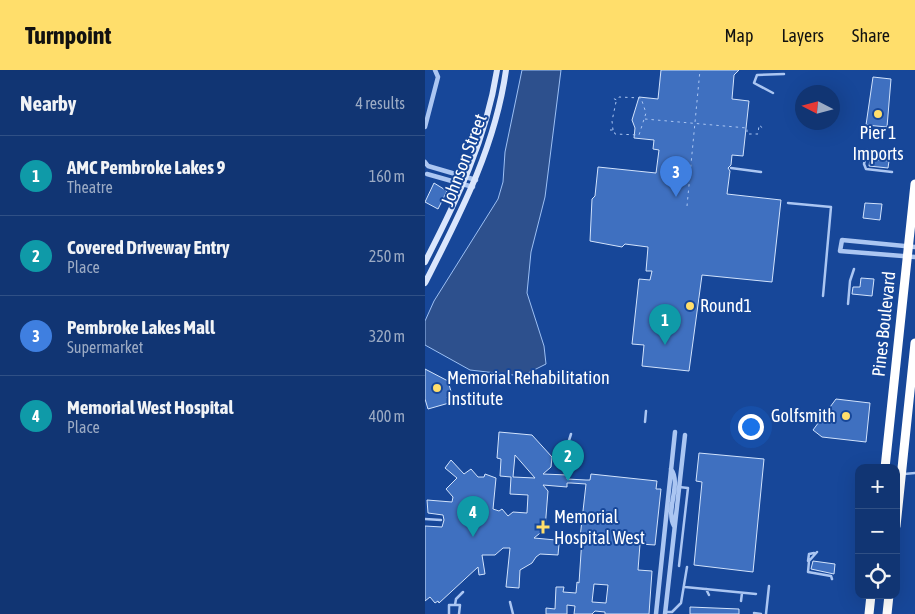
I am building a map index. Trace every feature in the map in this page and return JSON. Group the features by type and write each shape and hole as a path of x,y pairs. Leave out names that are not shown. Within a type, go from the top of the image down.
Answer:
{"highway":[{"name":"Pines Boulevard","path":"885,464 911,257 915,184"},
{"name":"Pines Boulevard","path":"898,509 915,343"},
{"path":"869,614 871,599"},
{"path":"887,614 889,599"}],"street":[{"path":"425,127 438,77 435,70"},
{"name":"Johnson Street","path":"425,262 464,185 484,128 497,70"},
{"name":"Johnson Street","path":"425,283 476,180 491,138 506,70"},
{"path":"473,187 426,174 426,164 476,180"},
{"path":"911,257 840,250 842,240 912,246"},
{"path":"665,613 674,528 671,515 674,486 671,469 675,432"},
{"path":"656,614 674,486 685,435"}],"lane":[{"path":"773,93 754,83 757,75 784,74"},
{"path":"867,150 864,167 892,172"},
{"path":"731,168 761,172"},
{"path":"788,203 831,208 823,296"},
{"path":"848,304 850,282 854,269"},
{"path":"645,422 646,411"},
{"path":"565,454 571,434"},
{"path":"901,474 915,473"},
{"path":"674,486 688,488 679,566"},
{"path":"425,519 441,520"},
{"path":"816,553 809,561 808,572 831,576 832,579"},
{"path":"665,613 673,612 679,608 685,587 687,567"},
{"path":"766,614 769,586"},
{"path":"685,587 756,594"},
{"path":"706,589 709,594"},
{"path":"714,595 717,590"},
{"path":"455,605 455,599 463,592"},
{"path":"741,601 742,593"},
{"path":"510,602 513,614"},
{"path":"449,614 449,605 459,605 459,614"},
{"path":"754,613 761,614"}],"path":[{"path":"687,206 700,70"},
{"path":"619,97 641,98 646,113 645,119 639,135 615,134 613,121 619,97"},
{"path":"612,98 617,100"},
{"path":"645,119 747,128 747,134 758,134 759,125 765,130"}],"water":[{"path":"522,70 561,70 545,197 531,252 527,293 544,346 546,364 522,376 470,370 425,345 425,321 434,301 498,199 503,182 505,152"}],"building":[{"path":"661,70 739,70 734,75 732,99 749,101 743,156 732,155 731,165 728,168 730,171 727,194 781,200 772,282 702,275 689,371 642,366 644,345 632,344 639,279 650,280 652,271 646,271 648,247 625,244 622,247 590,241 592,199 595,196 598,167 656,173 659,150 653,149 654,140 634,138 635,128 632,120 639,97 658,99"},
{"path":"873,77 891,79 887,127 866,125"},
{"path":"870,159 889,161 888,168 869,166"},
{"path":"434,183 447,191 438,209 425,202"},
{"path":"865,203 882,204 880,220 863,218"},
{"path":"861,278 874,279 872,296 852,294 853,287 860,287"},
{"name":"Memorial Rehabilitation Institute","path":"425,369 448,381 452,395 447,397 449,403 428,409 425,399"},
{"name":"Golfsmith","path":"836,399 870,403 866,442 822,437 813,430"},
{"path":"499,432 532,435 552,457 551,467 543,474 568,475 567,479 590,480 591,474 657,481 656,489 661,489 655,545 640,544 638,570 652,571 649,614 605,614 605,612 595,611 592,614 574,614 575,606 567,605 567,614 546,614 546,608 555,609 556,587 564,587 563,592 576,593 577,582 579,583 582,538 580,538 586,484 571,483 567,483 567,487 543,485 548,491 545,529 534,538 556,540 559,544 558,555 540,554 532,563 520,570 519,588 506,587 510,548 503,548 495,555 482,555 485,574 479,575 478,567 439,603 438,601 435,603 430,597 425,601 425,526 442,527 444,520 443,515 428,513 427,500 452,502 453,497 446,489 457,478 445,468 451,460 464,474 471,469 478,477 484,477 485,474 496,478 493,509 499,511 502,509 508,516 513,512 527,513 528,495 510,494 511,477 500,476 501,459 497,458","holes":["515,455 535,478 513,477","594,584 608,585 606,603 592,602"]},
{"path":"699,453 764,459 753,572 694,565 702,482 696,481"},
{"path":"813,561 835,564 834,574 811,569"},
{"path":"690,607 739,609 739,614 690,614"}],"place":[{"name":"Pier 1 Imports","path":"878,114"},
{"name":"Pembroke Lakes Mall","path":"676,197"},
{"name":"Round1","path":"690,306"},
{"name":"AMC Pembroke Lakes 9","path":"665,345"},
{"name":"Memorial Rehabilitation Institute","path":"437,388"},
{"name":"Golfsmith","path":"846,416"},
{"name":"Covered Driveway Entry","path":"568,481"},
{"name":"Memorial Hospital West","path":"543,527"},
{"name":"Memorial West Hospital","path":"473,537"}]}
